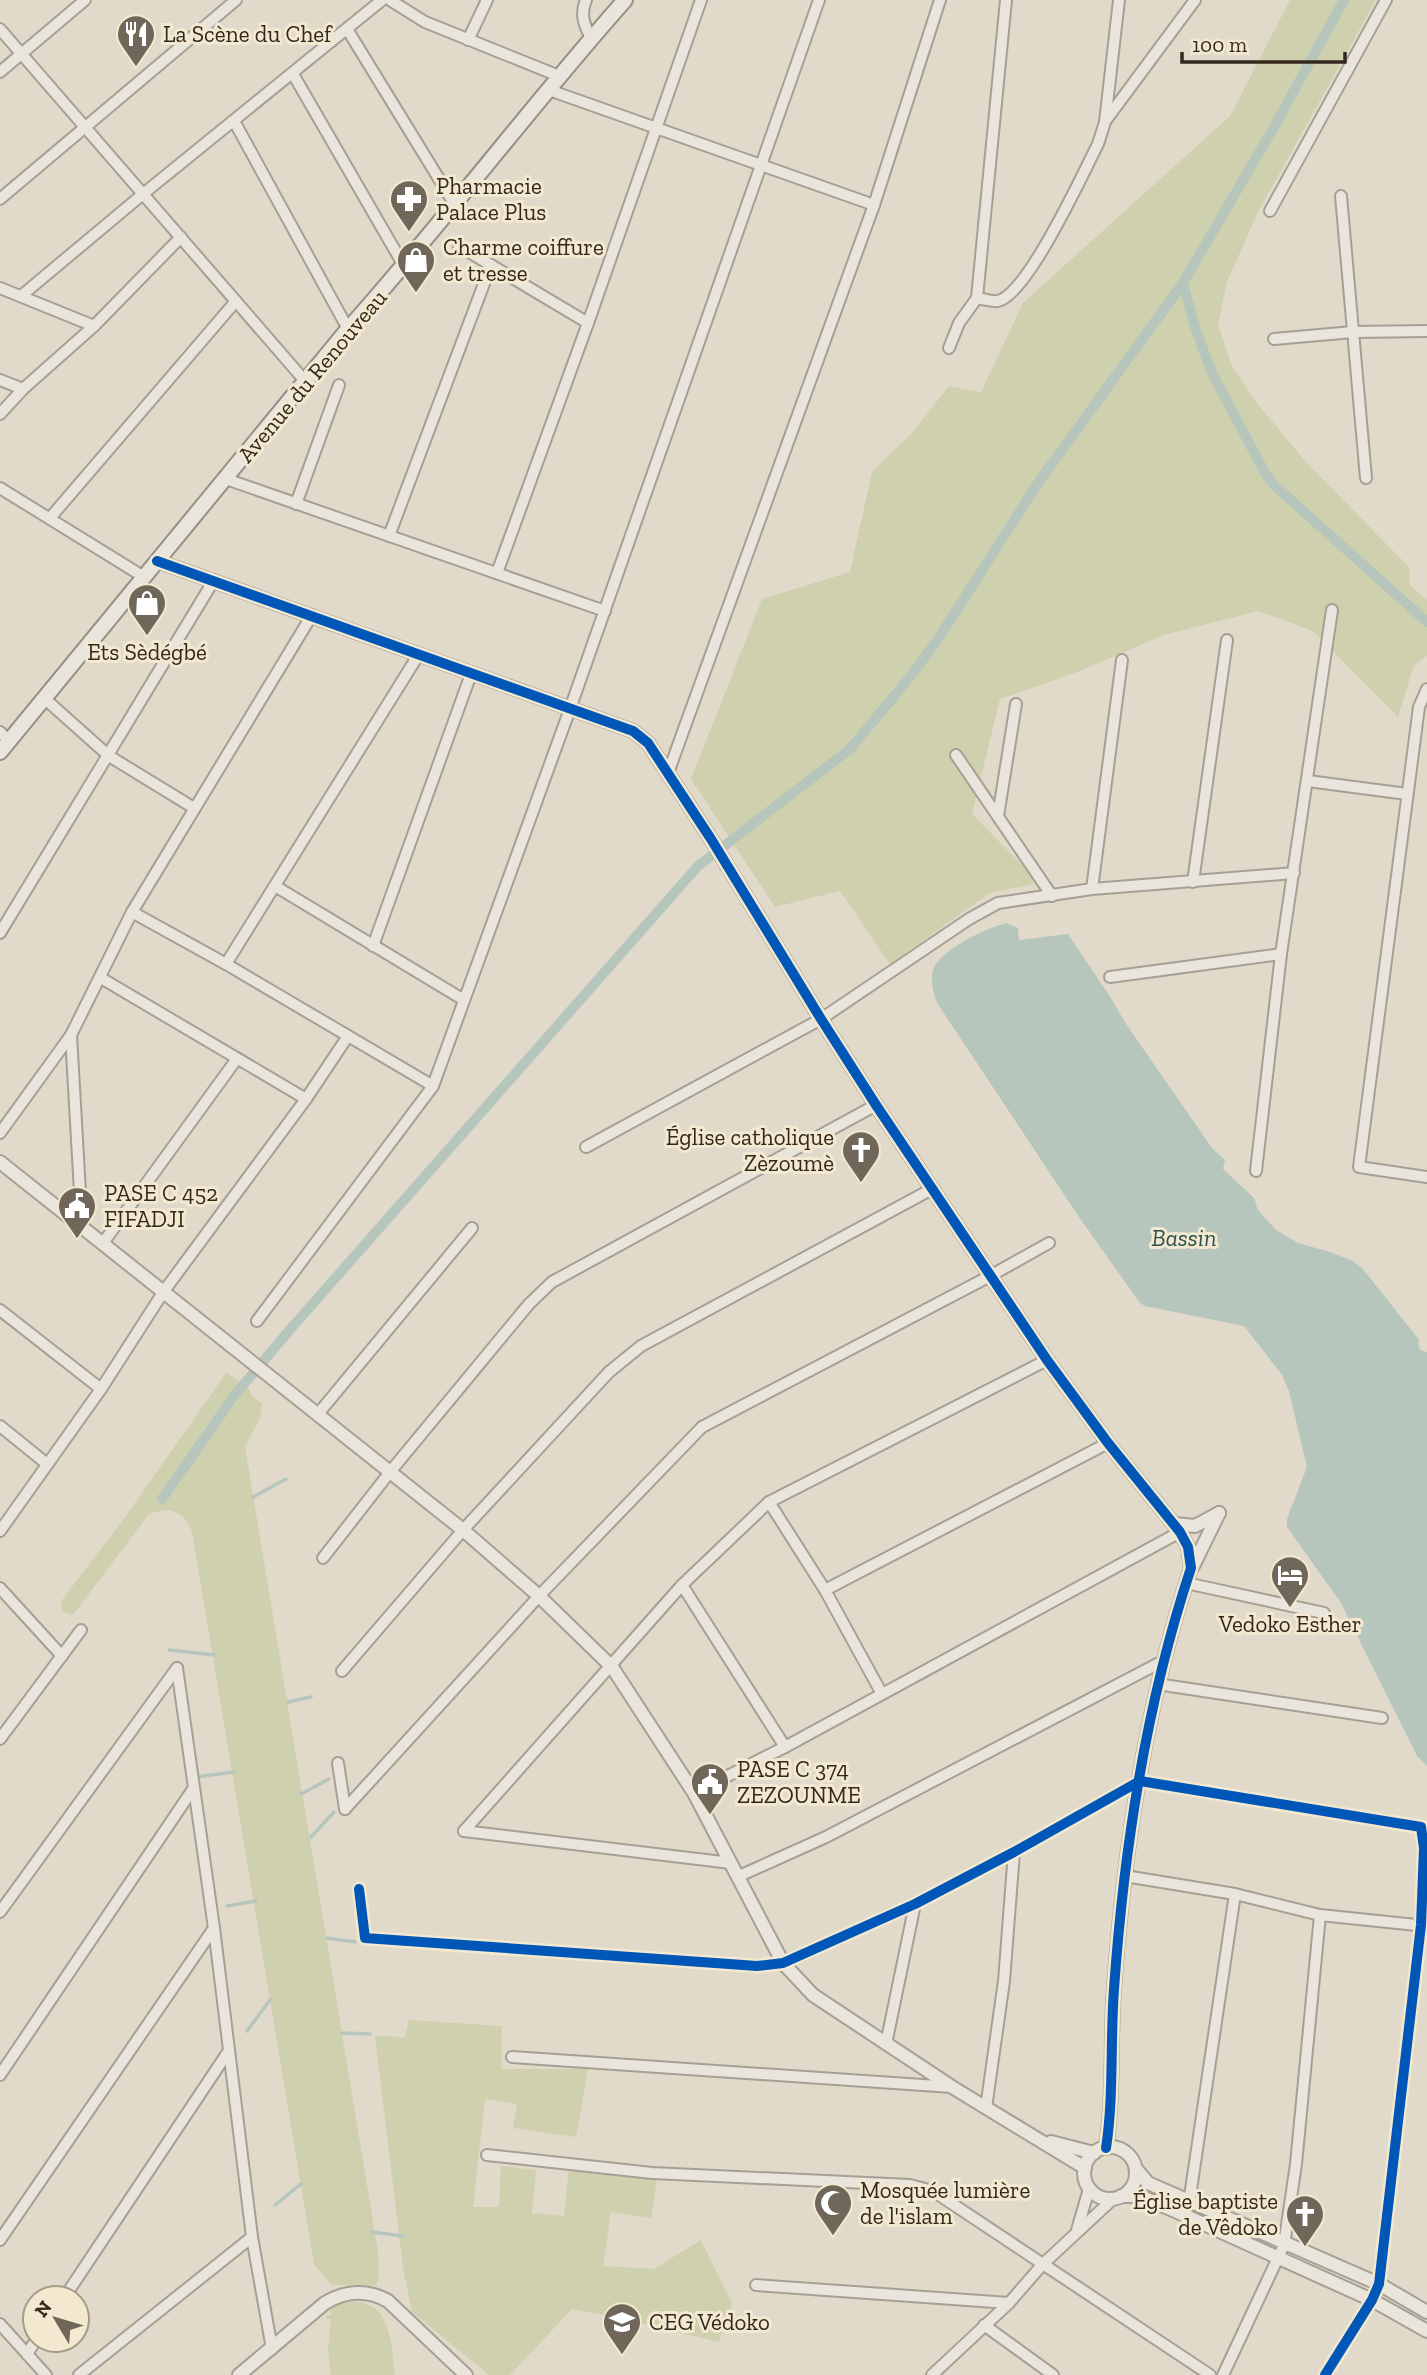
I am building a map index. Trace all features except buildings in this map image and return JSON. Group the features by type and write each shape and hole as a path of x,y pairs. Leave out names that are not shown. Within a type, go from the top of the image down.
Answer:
{"main road":[{"name":"Avenue du Renouveau","path":"3,742 44,698 348,329 404,266 559,76 625,0"}],"street":[{"path":"0,72 85,0"},
{"path":"0,200 236,0"},
{"path":"21,296 382,0"},
{"path":"390,0 425,22 559,76"},
{"path":"468,40 487,0"},
{"path":"586,0 582,9 584,27 591,38"},
{"path":"498,573 589,323 701,0"},
{"path":"257,1321 433,1086 605,611 819,0"},
{"path":"668,773 874,205 940,0"},
{"path":"949,348 959,323 977,298 1006,0"},
{"path":"977,298 998,301 1014,291 1035,262 1098,144 1105,122 1119,0"},
{"path":"1105,122 1195,0"},
{"path":"1270,211 1386,0"},
{"path":"0,29 305,381"},
{"path":"347,29 455,205"},
{"path":"293,74 404,266"},
{"path":"549,90 874,205"},
{"path":"234,121 348,329"},
{"path":"1341,196 1366,478"},
{"path":"0,414 23,389 94,326 181,237"},
{"path":"458,246 589,323"},
{"path":"389,536 491,265"},
{"path":"0,288 94,326"},
{"path":"50,518 236,301"},
{"path":"1274,339 1353,331 1427,331"},
{"path":"0,380 23,389"},
{"path":"296,504 339,385"},
{"path":"226,480 605,611"},
{"path":"0,488 144,578"},
{"path":"157,561 633,731 641,737 711,839 821,1019 990,1276 1108,1443 1177,1528 1188,1547 1191,1568"},
{"path":"0,933 214,580"},
{"path":"1256,1171 1281,954 1332,610"},
{"path":"0,1133 71,1035 132,912 312,615"},
{"path":"1193,882 1227,640"},
{"path":"226,964 419,654"},
{"path":"1092,889 1122,660"},
{"path":"373,946 471,674"},
{"path":"1427,689 1419,707 1359,1167 1427,1177"},
{"path":"44,698 109,755 194,808"},
{"path":"998,816 1016,704"},
{"path":"956,755 1052,896"},
{"path":"1308,781 1407,794"},
{"path":"586,1147 821,1019 969,919 998,903 1092,889 1294,873"},
{"path":"275,886 464,1000"},
{"path":"132,912 433,1086"},
{"path":"1110,976 1281,954"},
{"path":"101,978 306,1099"},
{"path":"71,1035 82,1227"},
{"path":"0,1531 101,1389 164,1291 306,1099 348,1036"},
{"path":"103,1243 236,1060"},
{"path":"323,1558 390,1472 529,1304 552,1282 876,1105"},
{"path":"0,1162 463,1530 540,1596 612,1667 694,1793 783,1963 813,1994 952,2087 1085,2168"},
{"path":"342,1671 463,1530 609,1371 642,1346 932,1189"},
{"path":"318,1414 472,1228"},
{"path":"338,1763 345,1809 540,1596 702,1427 1049,1243"},
{"path":"0,1310 101,1389"},
{"path":"731,1863 464,1831 682,1585 769,1502 1047,1360"},
{"path":"0,1426 47,1464"},
{"path":"825,1590 1108,1443"},
{"path":"769,1502 825,1590 882,1694"},
{"path":"694,1793 882,1694 1177,1528 1195,1526 1219,1513 1191,1568 1163,1661 1140,1781 1125,1876 1113,1993 1110,2122 1112,2148"},
{"path":"1186,1583 1324,1613"},
{"path":"682,1585 785,1747"},
{"path":"0,1588 62,1656"},
{"path":"0,1739 81,1630"},
{"path":"737,1877 826,1837 1163,1661"},
{"path":"0,1912 177,1668 214,1928 252,2237 272,2349"},
{"path":"1157,1684 1382,1718"},
{"path":"0,1716 10,1726"},
{"path":"359,1889 365,1938 757,1966 783,1963 915,1904 1140,1781 1421,1827 1424,1847 1424,1925 1379,2284 1372,2300 1325,2375"},
{"path":"0,2075 193,1789"},
{"path":"986,2108 1004,1980 1014,1852"},
{"path":"1125,1876 1235,1894 1320,1915 1424,1925"},
{"path":"1189,2203 1235,1894"},
{"path":"886,2044 915,1904"},
{"path":"1223,2375 1284,2245 1296,2164 1320,1915"},
{"path":"0,2240 214,1928"},
{"path":"73,2284 228,2052"},
{"path":"512,2057 952,2087"},
{"path":"1040,2139 1094,2153 1112,2148 1127,2154 1147,2183 1284,2245 1379,2284 1427,2312"},
{"path":"1094,2153 1085,2168 1085,2180 1089,2189 1101,2197 1140,2196 1372,2300 1427,2331"},
{"path":"487,2155 652,2173 910,2185 933,2192 950,2202 1210,2375"},
{"path":"932,2375 1009,2303 1042,2265 1133,2184 1136,2169"},
{"path":"1076,2233 1089,2189"},
{"path":"79,2375 252,2237"},
{"path":"755,2285 1009,2303"},
{"path":"239,2375 325,2303 338,2295 365,2293 378,2295 388,2301 466,2375"},
{"path":"0,2324 21,2347"},
{"path":"984,2325 1053,2375"},
{"path":"27,2354 46,2375"}],"green space":[{"path":"1290,0 1376,0 1258,212 1227,282 1218,325 1232,366 1256,402 1306,462 1409,567 1410,585 1427,600 1427,656 1414,665 1398,717 1313,631 1258,611 1164,635 1080,671 1000,699 972,814 1026,869 1034,884 990,893 890,964 840,891 775,907 691,779 762,599 850,572 872,472 913,432 949,386 981,392 1023,303 1230,116"},
{"path":"226,1373 250,1390 251,1395 262,1403 260,1419 245,1446 378,2252 379,2276 376,2286 331,2285 314,2264 192,1532 185,1519 175,1512 163,1510 149,1514 73,1615 61,1610 62,1600 125,1517"},
{"path":"409,2020 502,2026 501,2069 588,2069 576,2137 513,2128 517,2104 485,2099 473,2207 499,2207 501,2166 536,2170 532,2213 564,2216 569,2167 657,2178 651,2218 611,2212 603,2266 654,2269 701,2240 732,2304 719,2342 572,2309 510,2375 489,2375 412,2312 403,2268 375,2036 405,2037"},
{"path":"341,2303 363,2303 380,2313 389,2333 395,2375 331,2375 328,2351 331,2319 326,2316 331,2315 329,2307"}],"water":[{"name":"Bassin","path":"1006,923 1018,928 1019,940 1068,934 1126,1024 1212,1148 1225,1160 1223,1169 1254,1198 1258,1210 1276,1230 1298,1243 1353,1261 1363,1269 1420,1341 1420,1350 1427,1352 1427,1766 1417,1756 1341,1603 1287,1527 1287,1519 1307,1467 1289,1391 1282,1375 1244,1326 1140,1303 1081,1220 937,1003 932,978 937,962 965,941"}],"waterway":[{"path":"162,1499 234,1396 287,1333 698,866 850,749 910,677 938,639 1038,483 1183,283 1344,0"},
{"path":"1183,283 1211,371 1265,473 1274,485 1427,622"},
{"path":"253,1497 286,1479"},
{"path":"169,1650 215,1655"},
{"path":"288,1702 311,1697"},
{"path":"196,1777 234,1772"},
{"path":"301,1794 329,1779"},
{"path":"311,1837 334,1812"},
{"path":"227,1906 256,1901"},
{"path":"327,1938 355,1942"},
{"path":"247,2031 270,2000"},
{"path":"342,2033 370,2034"},
{"path":"275,2205 301,2184"},
{"path":"372,2232 403,2236"}],"cycle path":[{"path":"157,561 633,731 648,743 711,839 876,1105 1047,1360 1108,1443 1180,1532 1188,1547 1191,1568 1175,1619 1149,1723 1131,1829 1118,1936 1106,2148"},
{"path":"359,1889 365,1938 757,1966 783,1963 915,1904 1140,1781 1421,1827 1424,1848 1421,1925 1379,2284 1372,2300 1325,2375"}],"place":[{"name":"La Scène du Chef","path":"136,68"},
{"name":"Pharmacie Palace Plus","path":"409,233"},
{"name":"Charme coiffure et tresse","path":"416,294"},
{"name":"Ets Sèdégbé","path":"147,637"},
{"name":"Église catholique Zèzoumè","path":"861,1184"},
{"name":"PASE C 452 FIFADJI","path":"77,1240"},
{"name":"Vedoko Esther","path":"1290,1609"},
{"name":"PASE C 374 ZEZOUNME","path":"710,1816"},
{"name":"Mosquée lumière de l'islam","path":"833,2237"},
{"name":"Église baptiste de Vêdoko","path":"1305,2248"},
{"name":"CEG Védoko","path":"622,2356"}]}
